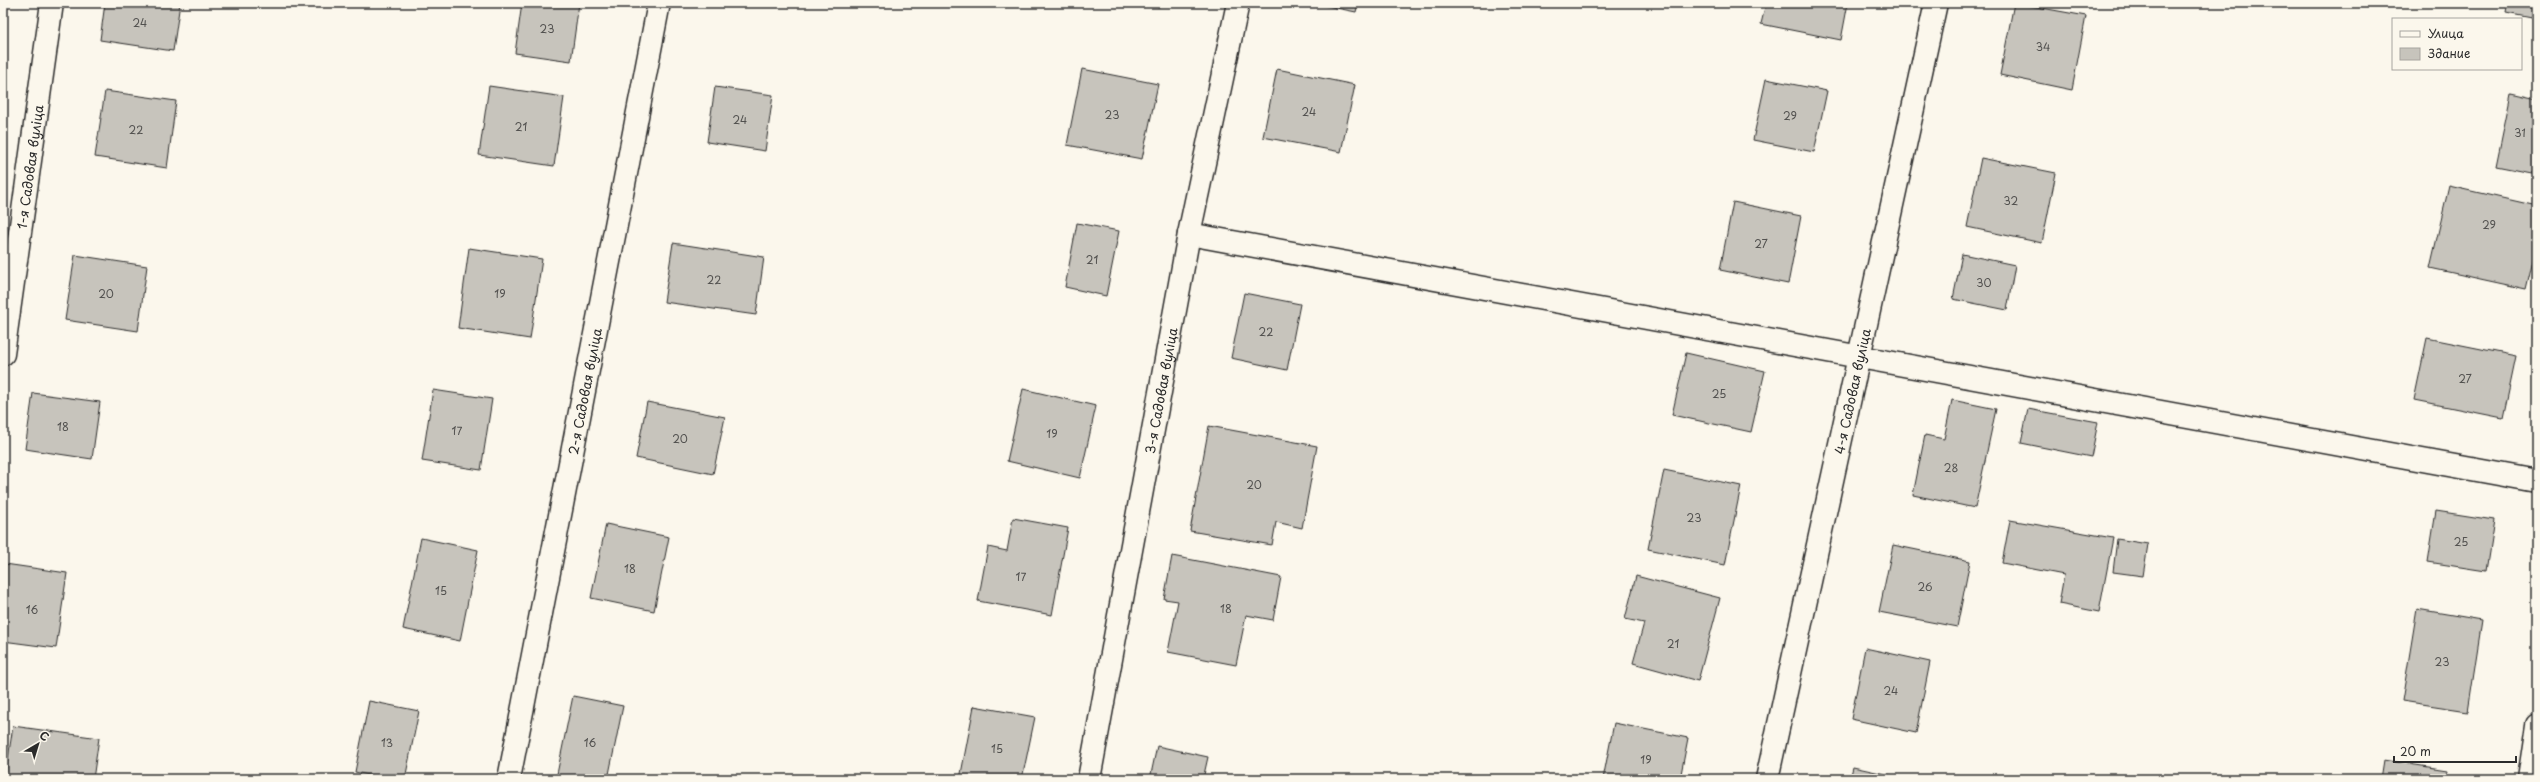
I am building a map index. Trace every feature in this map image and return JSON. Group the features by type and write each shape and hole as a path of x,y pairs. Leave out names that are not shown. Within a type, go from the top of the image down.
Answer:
{"street":[{"name":"1-я Садовая вуліца","path":"3,354 52,3"},
{"name":"2-я Садовая вуліца","path":"509,779 659,3"},
{"name":"3-я Садовая вуліца","path":"1089,779 1189,234 1238,3"},
{"name":"4-я Садовая вуліца","path":"1767,779 1936,3"},
{"path":"1189,234 2537,481"},
{"path":"2529,779 2537,725"}],"building":[{"path":"105,3 180,3 173,51 100,40"},
{"path":"522,3 579,3 571,61 515,53"},
{"path":"1141,3 1160,3 1159,7"},
{"path":"1312,3 1358,3 1356,12"},
{"path":"1766,3 1848,3 1841,40 1761,24"},
{"path":"2014,3 2086,16 2072,90 2000,75"},
{"path":"2508,3 2537,3 2537,19 2506,13"},
{"path":"1082,69 1158,84 1142,159 1067,145"},
{"path":"1277,69 1355,85 1341,152 1263,137"},
{"path":"1766,79 1827,91 1814,152 1753,140"},
{"path":"489,86 564,97 554,166 479,155"},
{"path":"715,87 773,95 765,151 707,142"},
{"path":"105,91 176,101 167,168 95,157"},
{"path":"2511,93 2537,99 2537,174 2496,166"},
{"path":"1981,158 2056,173 2042,243 1967,227"},
{"path":"2449,186 2537,206 2537,243 2526,289 2430,268"},
{"path":"1733,202 1801,216 1788,284 1720,270"},
{"path":"1077,223 1119,231 1106,296 1065,287"},
{"path":"673,243 764,257 756,315 664,302"},
{"path":"469,248 542,259 530,339 458,328"},
{"path":"1962,254 2015,265 2007,310 1953,299"},
{"path":"75,255 147,266 138,331 65,320"},
{"path":"1244,293 1300,304 1287,370 1231,358"},
{"path":"2427,338 2516,356 2503,418 2414,400"},
{"path":"1686,353 1765,371 1751,432 1672,415"},
{"path":"1023,389 1096,406 1080,478 1007,461"},
{"path":"433,390 492,399 481,470 422,461"},
{"path":"33,393 100,402 92,459 25,449"},
{"path":"1952,400 1996,409 1975,508 1913,495 1925,435 1944,439"},
{"path":"647,402 725,417 713,474 636,458"},
{"path":"2028,409 2098,422 2091,457 2021,443"},
{"path":"1209,426 1317,446 1302,528 1276,522 1272,545 1190,531"},
{"path":"1664,470 1741,486 1725,565 1648,549"},
{"path":"2436,511 2494,520 2486,571 2428,562"},
{"path":"1013,518 1068,528 1052,615 978,601 988,547 1007,551"},
{"path":"2010,520 2113,538 2099,612 2059,604 2064,575 2002,563"},
{"path":"606,524 669,537 654,611 591,598"},
{"path":"421,538 478,550 460,641 403,629"},
{"path":"2117,539 2148,544 2143,576 2113,572"},
{"path":"1893,545 1970,561 1957,627 1879,612"},
{"path":"1172,556 1281,577 1273,620 1246,615 1236,665 1168,652 1178,601 1164,599"},
{"path":"5,564 67,573 56,648 3,641"},
{"path":"1636,576 1720,598 1698,681 1633,663 1644,623 1625,619"},
{"path":"2417,609 2482,620 2468,711 2402,701"},
{"path":"1865,648 1930,662 1916,733 1851,719"},
{"path":"573,696 623,706 608,779 556,779"},
{"path":"369,701 419,711 405,779 387,779 355,772"},
{"path":"974,706 1035,717 1022,779 960,779"},
{"path":"1614,723 1688,738 1680,779 1603,779"},
{"path":"13,726 99,738 93,779 5,779"},
{"path":"1157,746 1208,757 1203,779 1150,779"},
{"path":"2383,760 2448,770 2446,779 2380,779"},
{"path":"1853,767 1908,779 1850,779"}]}
